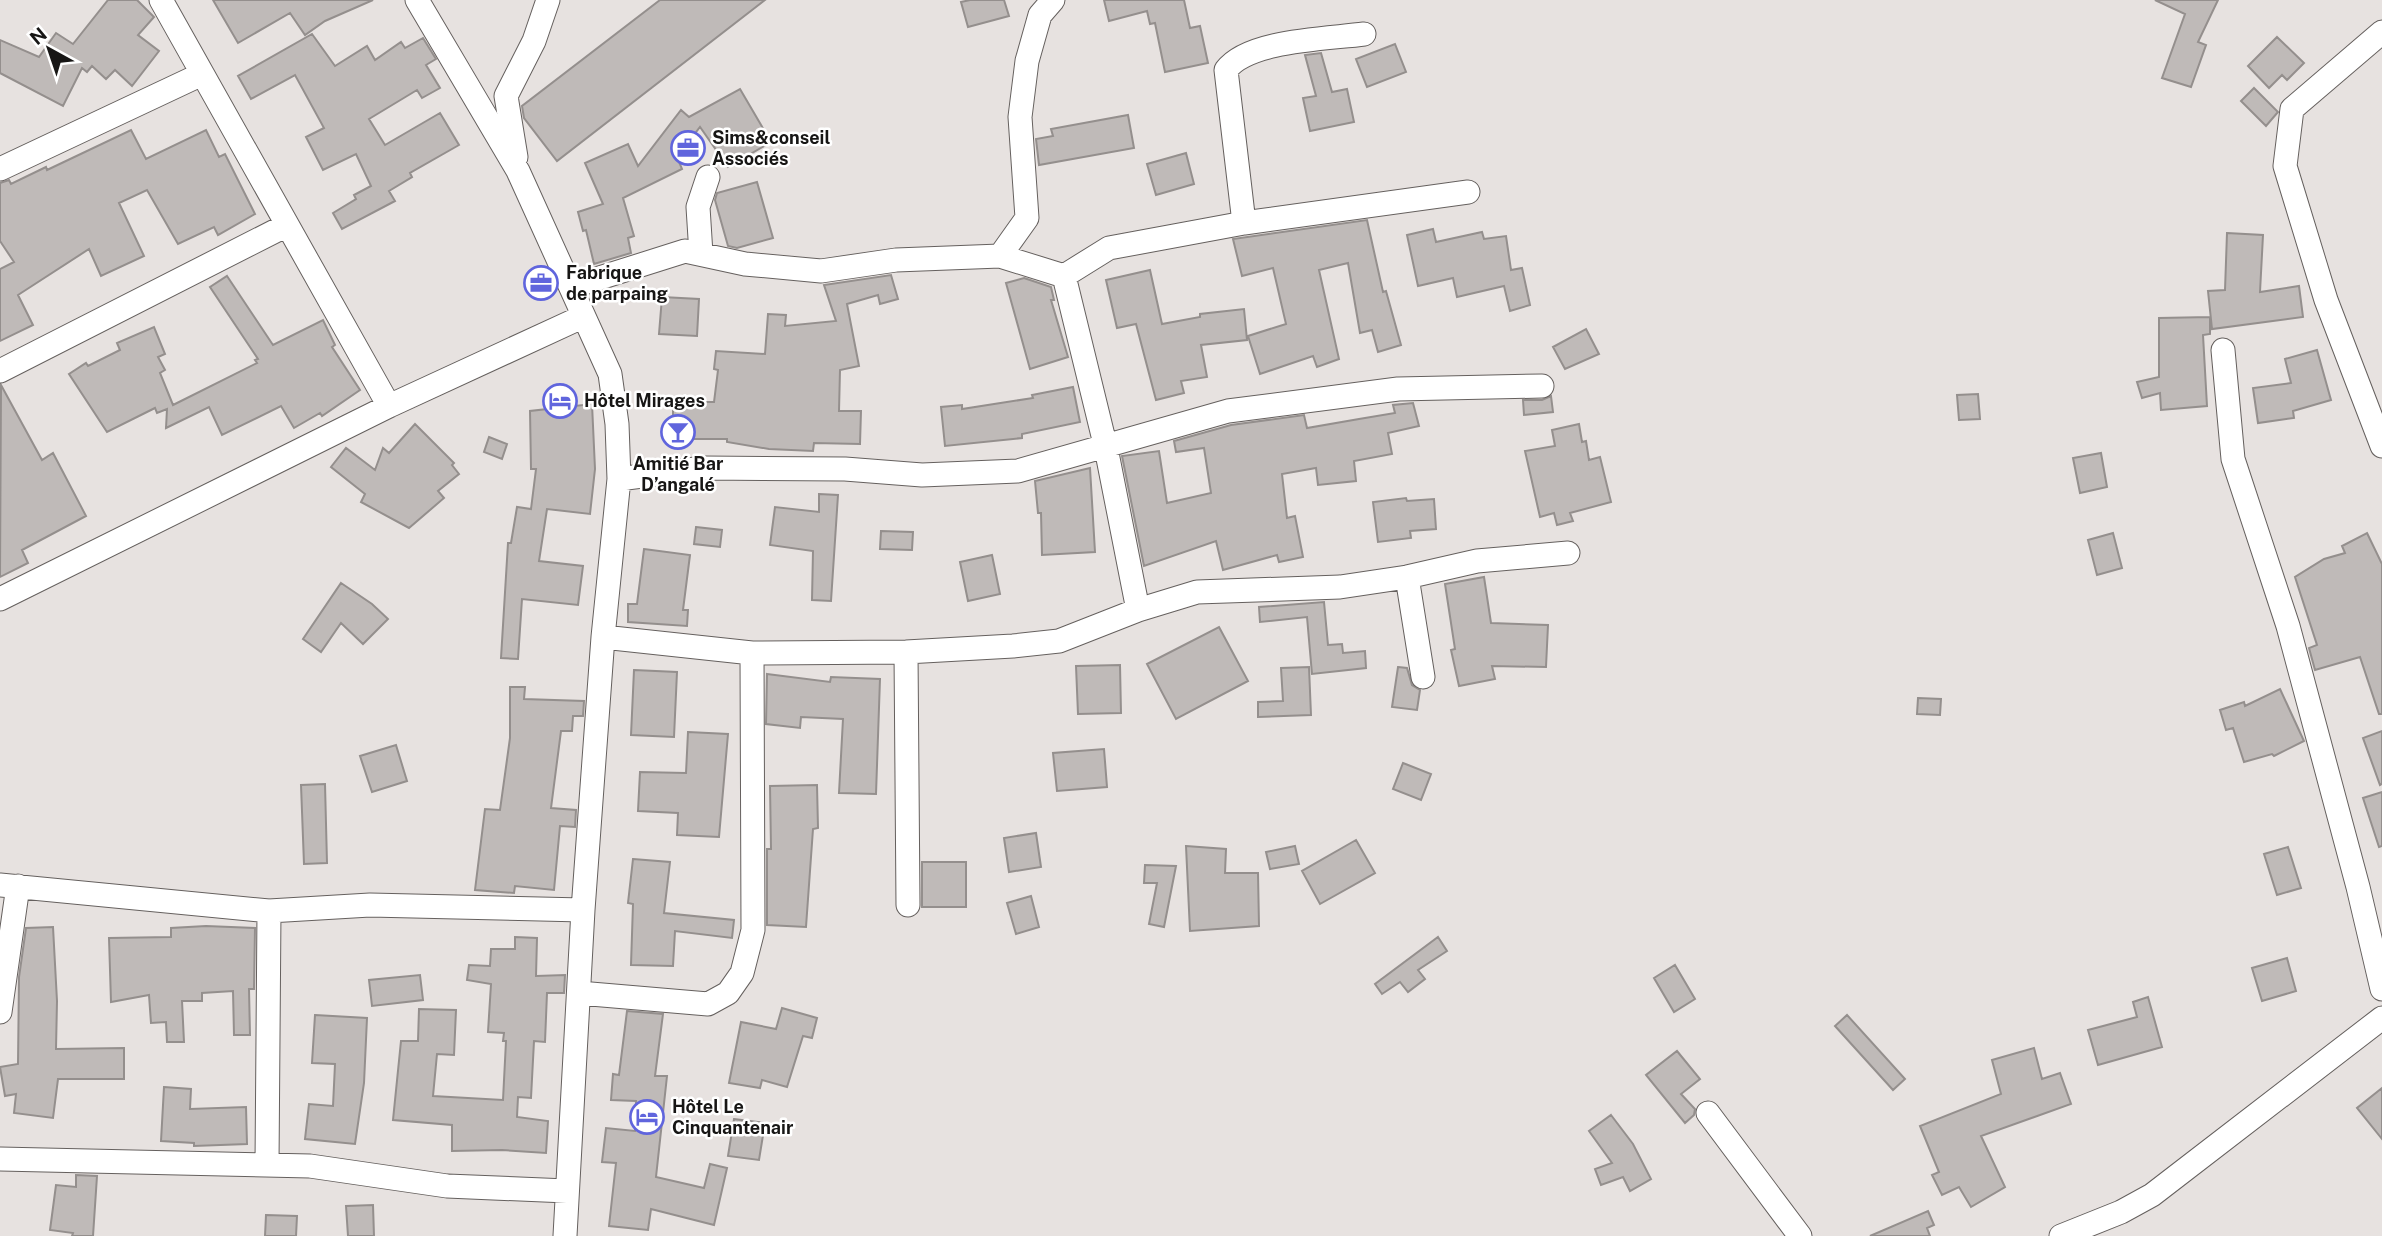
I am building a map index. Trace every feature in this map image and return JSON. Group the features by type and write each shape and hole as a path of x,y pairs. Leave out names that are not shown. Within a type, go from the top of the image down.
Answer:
{"street":[{"path":"161,0 389,406"},
{"path":"417,0 518,171 610,374 617,424 619,479 603,637 583,910 565,1236"},
{"path":"518,171 506,96 534,41 548,0"},
{"path":"1000,256 1027,218 1020,117 1030,49 1040,15 1053,0"},
{"path":"2382,32 2292,109 2285,166 2326,300 2382,446"},
{"path":"1244,223 1226,71 1234,60 1251,51 1364,34"},
{"path":"0,169 202,74"},
{"path":"701,254 698,207 708,177"},
{"path":"571,287 685,251 745,264 821,271 896,260 1000,256 1064,276 1109,248 1244,223 1468,192"},
{"path":"0,371 288,225"},
{"path":"1064,276 1106,448 1138,610"},
{"path":"0,599 389,406 582,317"},
{"path":"2222,350 2233,459 2288,626 2358,887 2382,989"},
{"path":"619,479 703,468 845,469 922,475 1018,471 1228,411 1398,389 1542,386"},
{"path":"603,637 752,653 906,652 1059,641 1138,610 1197,592 1340,587 1407,577 1477,561 1568,553"},
{"path":"1407,577 1423,677"},
{"path":"906,652 908,905"},
{"path":"579,993 708,1004 728,993 742,973 753,930 752,653"},
{"path":"0,1012 9,886 269,911 370,905 583,910"},
{"path":"267,1164 269,911"},
{"path":"2061,1236 2121,1212 2152,1195 2382,1017"},
{"path":"1708,1113 1800,1236"},
{"path":"0,1159 310,1166 447,1185 567,1191"}],"building":[{"path":"108,0 137,0 154,17 138,35 159,51 132,86 115,70 106,79 92,66 87,72 82,68 63,106 0,73 0,40 39,57 56,33 73,44"},
{"path":"213,0 373,0 325,21 305,35 290,13 238,43"},
{"path":"660,0 765,0 557,161 524,118 522,106"},
{"path":"1004,0 1009,16 968,27 961,2"},
{"path":"1104,0 1184,0 1190,28 1200,26 1208,63 1165,72 1155,23 1150,24 1147,11 1109,21"},
{"path":"2155,0 2218,0 2198,42 2206,45 2191,87 2162,78 2185,14"},
{"path":"312,34 335,66 367,46 375,60 401,42 405,48 423,38 436,59 426,65 440,88 422,98 417,90 369,119 385,145 440,113 459,145 410,173 412,177 389,191 395,201 342,229 333,213 356,199 354,195 371,186 356,154 323,170 306,137 324,128 295,75 251,99 238,76"},
{"path":"2277,37 2304,63 2287,80 2282,75 2269,88 2248,66"},
{"path":"1395,44 1406,72 1367,87 1356,59"},
{"path":"1321,53 1332,92 1347,89 1354,122 1310,131 1303,98 1316,96 1305,55"},
{"path":"2254,88 2278,112 2266,126 2241,101"},
{"path":"740,89 771,142 728,167 700,127 677,157 682,169 623,198 634,236 628,238 631,253 594,264 586,230 583,231 578,212 603,204 585,163 628,144 638,166 681,110 689,117"},
{"path":"1128,115 1134,148 1039,165 1036,139 1053,136 1051,129"},
{"path":"131,130 146,159 206,130 219,157 225,154 255,214 218,235 214,227 178,244 147,190 119,203 144,256 101,276 89,249 18,295 33,325 0,341 0,269 14,262 0,241 0,183 9,180 11,184 46,167 47,170"},
{"path":"1186,153 1194,184 1156,195 1147,164"},
{"path":"757,182 773,238 737,248 728,246 715,200 717,193"},
{"path":"1367,220 1383,292 1386,291 1401,345 1378,352 1372,330 1360,333 1348,263 1319,270 1339,359 1317,367 1313,356 1260,374 1248,336 1286,324 1273,268 1242,276 1233,239"},
{"path":"1433,229 1436,242 1482,232 1484,239 1506,236 1511,270 1522,268 1530,305 1510,311 1504,286 1457,297 1453,278 1418,286 1407,235"},
{"path":"2227,233 2263,235 2260,292 2299,286 2303,317 2212,329 2208,291 2225,290"},
{"path":"1150,270 1162,324 1200,317 1200,314 1244,309 1247,340 1201,345 1207,377 1181,381 1184,393 1156,400 1136,324 1117,328 1106,280"},
{"path":"891,275 898,299 880,304 878,295 847,304 859,366 840,370 839,411 861,411 860,444 814,443 813,451 769,449 727,442 727,439 673,439 673,402 714,402 718,370 714,369 716,351 765,354 768,314 786,315 785,326 836,321 824,285"},
{"path":"227,276 273,345 323,320 335,345 332,347 360,390 322,416 320,413 294,428 281,406 222,435 209,407 166,428 167,409 157,413 155,408 107,432 69,374 86,363 88,366 120,350 117,343 154,327 165,354 158,357 165,370 160,373 173,405 257,363 255,360 258,359 210,287"},
{"path":"1024,278 1051,287 1054,300 1051,300 1068,357 1030,369 1006,283"},
{"path":"662,297 699,299 697,336 659,334"},
{"path":"2210,317 2210,334 2203,335 2207,406 2161,410 2160,393 2142,398 2137,382 2159,377 2159,318"},
{"path":"1586,329 1599,354 1565,369 1553,347"},
{"path":"2317,350 2331,400 2293,411 2294,418 2258,423 2253,388 2291,383 2285,359"},
{"path":"1,385 42,460 53,453 86,516 22,550 28,563 0,577"},
{"path":"1073,387 1080,422 1022,434 1022,438 945,446 941,407 962,405 962,409 1033,398 1032,395"},
{"path":"1978,394 1980,419 1959,420 1957,395"},
{"path":"1551,396 1553,412 1524,415 1523,400 1542,400"},
{"path":"1413,403 1419,426 1388,433 1392,454 1354,461 1356,481 1318,485 1316,468 1282,474 1287,518 1295,516 1303,557 1279,562 1277,555 1223,570 1216,541 1144,566 1122,456 1159,451 1167,503 1211,493 1204,448 1176,452 1174,441 1231,425 1304,415 1307,428 1395,413 1393,405"},
{"path":"592,404 595,469 590,514 547,509 539,561 583,566 578,605 522,599 518,659 501,658 508,543 511,543 517,507 531,509 536,469 531,469 530,411"},
{"path":"415,424 454,463 452,465 459,474 438,491 444,498 409,528 361,502 365,494 331,467 346,448 375,470 383,448 389,453"},
{"path":"1579,424 1582,442 1586,441 1589,460 1600,457 1611,502 1570,513 1573,521 1557,525 1554,513 1540,517 1525,451 1555,446 1552,430"},
{"path":"489,437 507,444 502,459 484,452"},
{"path":"2101,453 2107,487 2080,493 2073,458"},
{"path":"1090,468 1095,552 1042,555 1041,513 1038,513 1035,481"},
{"path":"819,494 838,495 831,601 812,600 813,551 770,545 775,507 819,512"},
{"path":"1406,498 1407,501 1434,499 1436,529 1410,531 1411,538 1378,542 1373,502"},
{"path":"696,527 722,530 720,547 694,544"},
{"path":"881,531 913,532 912,550 880,549"},
{"path":"2113,533 2122,568 2097,575 2088,540"},
{"path":"2367,533 2382,564 2382,714 2379,714 2360,657 2315,670 2309,648 2317,645 2295,577 2324,559 2345,553 2342,546"},
{"path":"644,549 690,555 683,610 688,610 687,626 628,622 628,604 637,604"},
{"path":"992,555 1000,594 968,601 960,562"},
{"path":"1484,577 1491,623 1548,625 1546,667 1492,666 1495,679 1459,686 1451,650 1455,649 1445,584"},
{"path":"341,583 372,604 388,619 363,644 341,623 321,652 303,639"},
{"path":"1324,602 1328,645 1342,644 1343,653 1365,651 1366,668 1312,674 1307,617 1260,622 1259,607"},
{"path":"1219,627 1248,681 1176,719 1147,664"},
{"path":"1120,665 1121,713 1078,714 1076,666"},
{"path":"1309,667 1311,715 1258,717 1258,702 1283,701 1281,668"},
{"path":"1398,667 1407,668 1412,685 1420,690 1417,710 1392,707"},
{"path":"634,670 677,672 674,737 631,735"},
{"path":"767,674 830,682 831,677 880,679 876,794 839,793 843,719 801,717 800,728 766,724"},
{"path":"510,687 525,687 524,699 584,701 583,716 573,716 572,731 561,731 551,808 576,810 575,827 560,826 554,890 515,886 514,893 475,890 485,809 500,810 510,738"},
{"path":"2280,689 2304,741 2274,756 2272,754 2244,762 2233,728 2226,730 2220,710 2244,702 2245,706"},
{"path":"1918,698 1941,699 1940,715 1917,714"},
{"path":"2382,731 2382,784 2380,785 2363,738"},
{"path":"688,732 728,734 719,837 677,835 678,813 638,811 640,772 686,773"},
{"path":"396,745 407,781 372,792 360,756"},
{"path":"1104,749 1107,787 1057,791 1053,753"},
{"path":"1403,763 1431,774 1421,800 1393,789"},
{"path":"325,784 327,863 304,864 301,785"},
{"path":"817,785 818,828 813,829 806,927 767,925 767,849 771,849 770,786"},
{"path":"2382,792 2382,846 2379,847 2363,798"},
{"path":"1036,833 1041,867 1009,872 1004,838"},
{"path":"1356,840 1375,873 1320,904 1302,871"},
{"path":"1186,846 1226,849 1225,873 1258,873 1259,926 1190,931"},
{"path":"1295,846 1299,864 1270,869 1266,852"},
{"path":"2288,847 2301,888 2277,895 2264,854"},
{"path":"633,859 670,862 664,913 734,920 732,938 675,931 673,966 631,965 633,904 628,903"},
{"path":"922,862 966,862 966,907 922,907"},
{"path":"1145,865 1176,866 1164,927 1149,924 1157,883 1144,883"},
{"path":"1031,896 1039,927 1016,934 1007,903"},
{"path":"53,927 57,1001 56,1049 124,1048 124,1079 58,1079 53,1118 14,1113 16,1094 5,1096 0,1067 18,1064 19,977 26,928"},
{"path":"171,928 255,928 254,989 249,989 250,1035 234,1035 233,991 202,993 202,1001 182,1001 184,1042 167,1042 166,1022 151,1023 149,995 111,1002 109,938 171,937"},
{"path":"515,937 537,938 536,976 565,975 564,993 547,993 545,1042 534,1041 531,1098 518,1097 517,1117 548,1121 546,1153 452,1151 452,1125 393,1120 401,1041 418,1041 419,1009 456,1010 454,1055 437,1054 433,1096 503,1100 506,1041 503,1041 504,1033 488,1032 491,984 467,980 469,965 490,966 491,949 515,949"},
{"path":"1438,937 1447,951 1418,970 1425,979 1408,992 1400,982 1382,994 1375,984"},
{"path":"2287,958 2296,991 2262,1001 2252,968"},
{"path":"1675,965 1695,999 1674,1012 1654,978"},
{"path":"420,975 423,1000 372,1006 369,980"},
{"path":"2148,997 2162,1047 2098,1065 2088,1030 2137,1017 2133,1002"},
{"path":"782,1008 817,1018 812,1038 803,1036 787,1087 762,1080 760,1088 729,1083 741,1022 776,1029"},
{"path":"627,1011 663,1014 655,1076 667,1076 656,1177 704,1188 710,1164 727,1168 714,1225 651,1209 648,1230 609,1226 616,1163 602,1162 606,1128 635,1131 636,1101 611,1100 613,1074 619,1075"},
{"path":"315,1015 367,1018 364,1083 355,1144 305,1139 309,1104 333,1106 335,1064 312,1063"},
{"path":"1847,1015 1905,1079 1893,1090 1835,1026"},
{"path":"2034,1048 2042,1079 2060,1073 2071,1104 1981,1136 2005,1187 1971,1207 1959,1187 1942,1195 1932,1175 1939,1172 1920,1126 2001,1094 1992,1060"},
{"path":"1677,1051 1700,1079 1681,1094 1695,1109 1694,1115 1685,1123 1646,1075"},
{"path":"164,1087 191,1089 190,1109 246,1107 247,1144 194,1146 194,1143 161,1141"},
{"path":"2382,1088 2382,1139 2357,1108"},
{"path":"1611,1115 1633,1144 1651,1179 1630,1191 1623,1177 1601,1185 1595,1169 1612,1163 1589,1131"},
{"path":"734,1119 765,1123 759,1160 728,1156"},
{"path":"76,1175 97,1176 93,1236 72,1236 73,1233 50,1230 56,1185 76,1187"},
{"path":"373,1205 374,1236 348,1236 346,1206"},
{"path":"1928,1211 1934,1225 1927,1228 1930,1236 1870,1236"},
{"path":"266,1215 297,1216 296,1236 265,1236"}],"place":[{"name":"Sims&conseil Associés","path":"688,148"},
{"name":"Fabrique de parpaing","path":"541,283"},
{"name":"Hôtel Mirages","path":"560,401"},
{"name":"Amitié Bar D’angalé","path":"678,432"},
{"name":"Hôtel Le Cinquantenair","path":"647,1117"}]}
